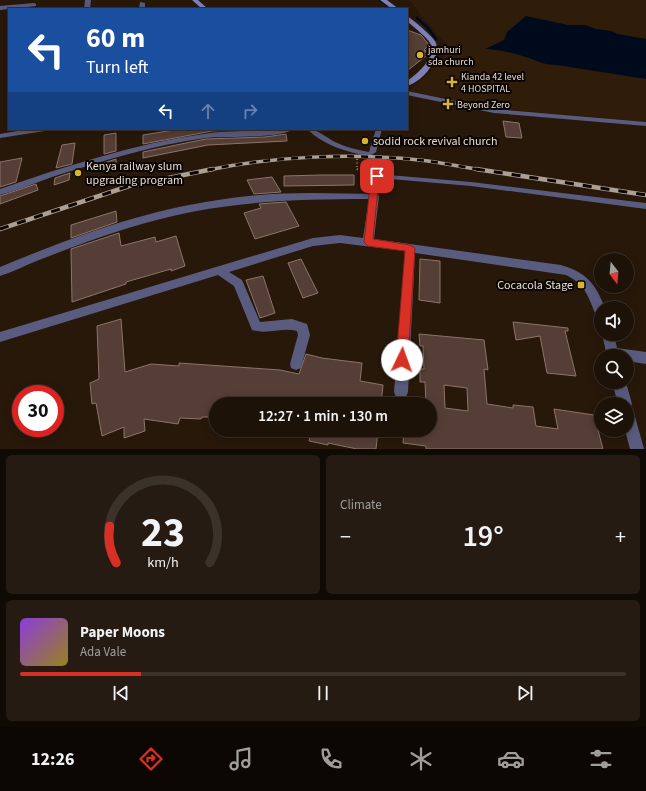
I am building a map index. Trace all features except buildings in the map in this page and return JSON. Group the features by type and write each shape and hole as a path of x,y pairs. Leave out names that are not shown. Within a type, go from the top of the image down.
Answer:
{"street":[{"path":"195,0 204,8"},
{"path":"383,0 395,8"},
{"path":"0,8 34,5"},
{"path":"408,19 433,42 434,46 433,59 414,80 408,83"},
{"path":"408,93 494,111 646,124"},
{"path":"0,136 39,130"},
{"path":"0,192 83,164 160,145 214,135 276,130"},
{"path":"0,272 106,231 158,215 248,199 283,196 374,196 368,242"},
{"path":"0,337 313,242 340,240 368,242 561,269 571,272 587,283 597,301"},
{"path":"401,392 410,248"},
{"path":"220,271 238,283 256,326 261,328 289,324 297,325 303,328 304,335 296,364"},
{"path":"634,357 646,358"},
{"path":"634,437 637,449"}],"lane":[{"path":"312,130 335,145 356,153 370,154 379,130"},
{"path":"374,196 375,177 377,176 463,184 646,206"}],"path":[{"path":"356,153 357,170 375,177"}],"shaded area":[{"path":"409,0 646,0 646,122 503,109 499,106 501,110 408,91 429,74 448,51 451,50"}],"water":[{"path":"526,16 568,25 585,25 596,29 646,39 646,79 542,63 513,53 485,49 504,40 507,32"}],"waterway":[{"path":"380,0 392,8"},
{"path":"417,18 428,28 436,39"}],"railway":[{"path":"209,170 234,165 286,159 340,156 419,160 477,169"},
{"path":"477,169 646,195"},
{"path":"477,169 482,170"},
{"path":"0,229 129,186 209,170"}],"place":[{"name":"jamhuri sda church","path":"420,55"},
{"name":"Kianda 42 level 4 HOSPITAL","path":"452,82"},
{"name":"Beyond Zero","path":"448,104"},
{"name":"sodid rock revival church","path":"365,141"},
{"name":"Kenya railway slum upgrading program","path":"78,173"},
{"name":"Cocacola Stage","path":"581,285"}],"route":[{"path":"377,176 375,177 368,242 410,248 402,360"}]}
